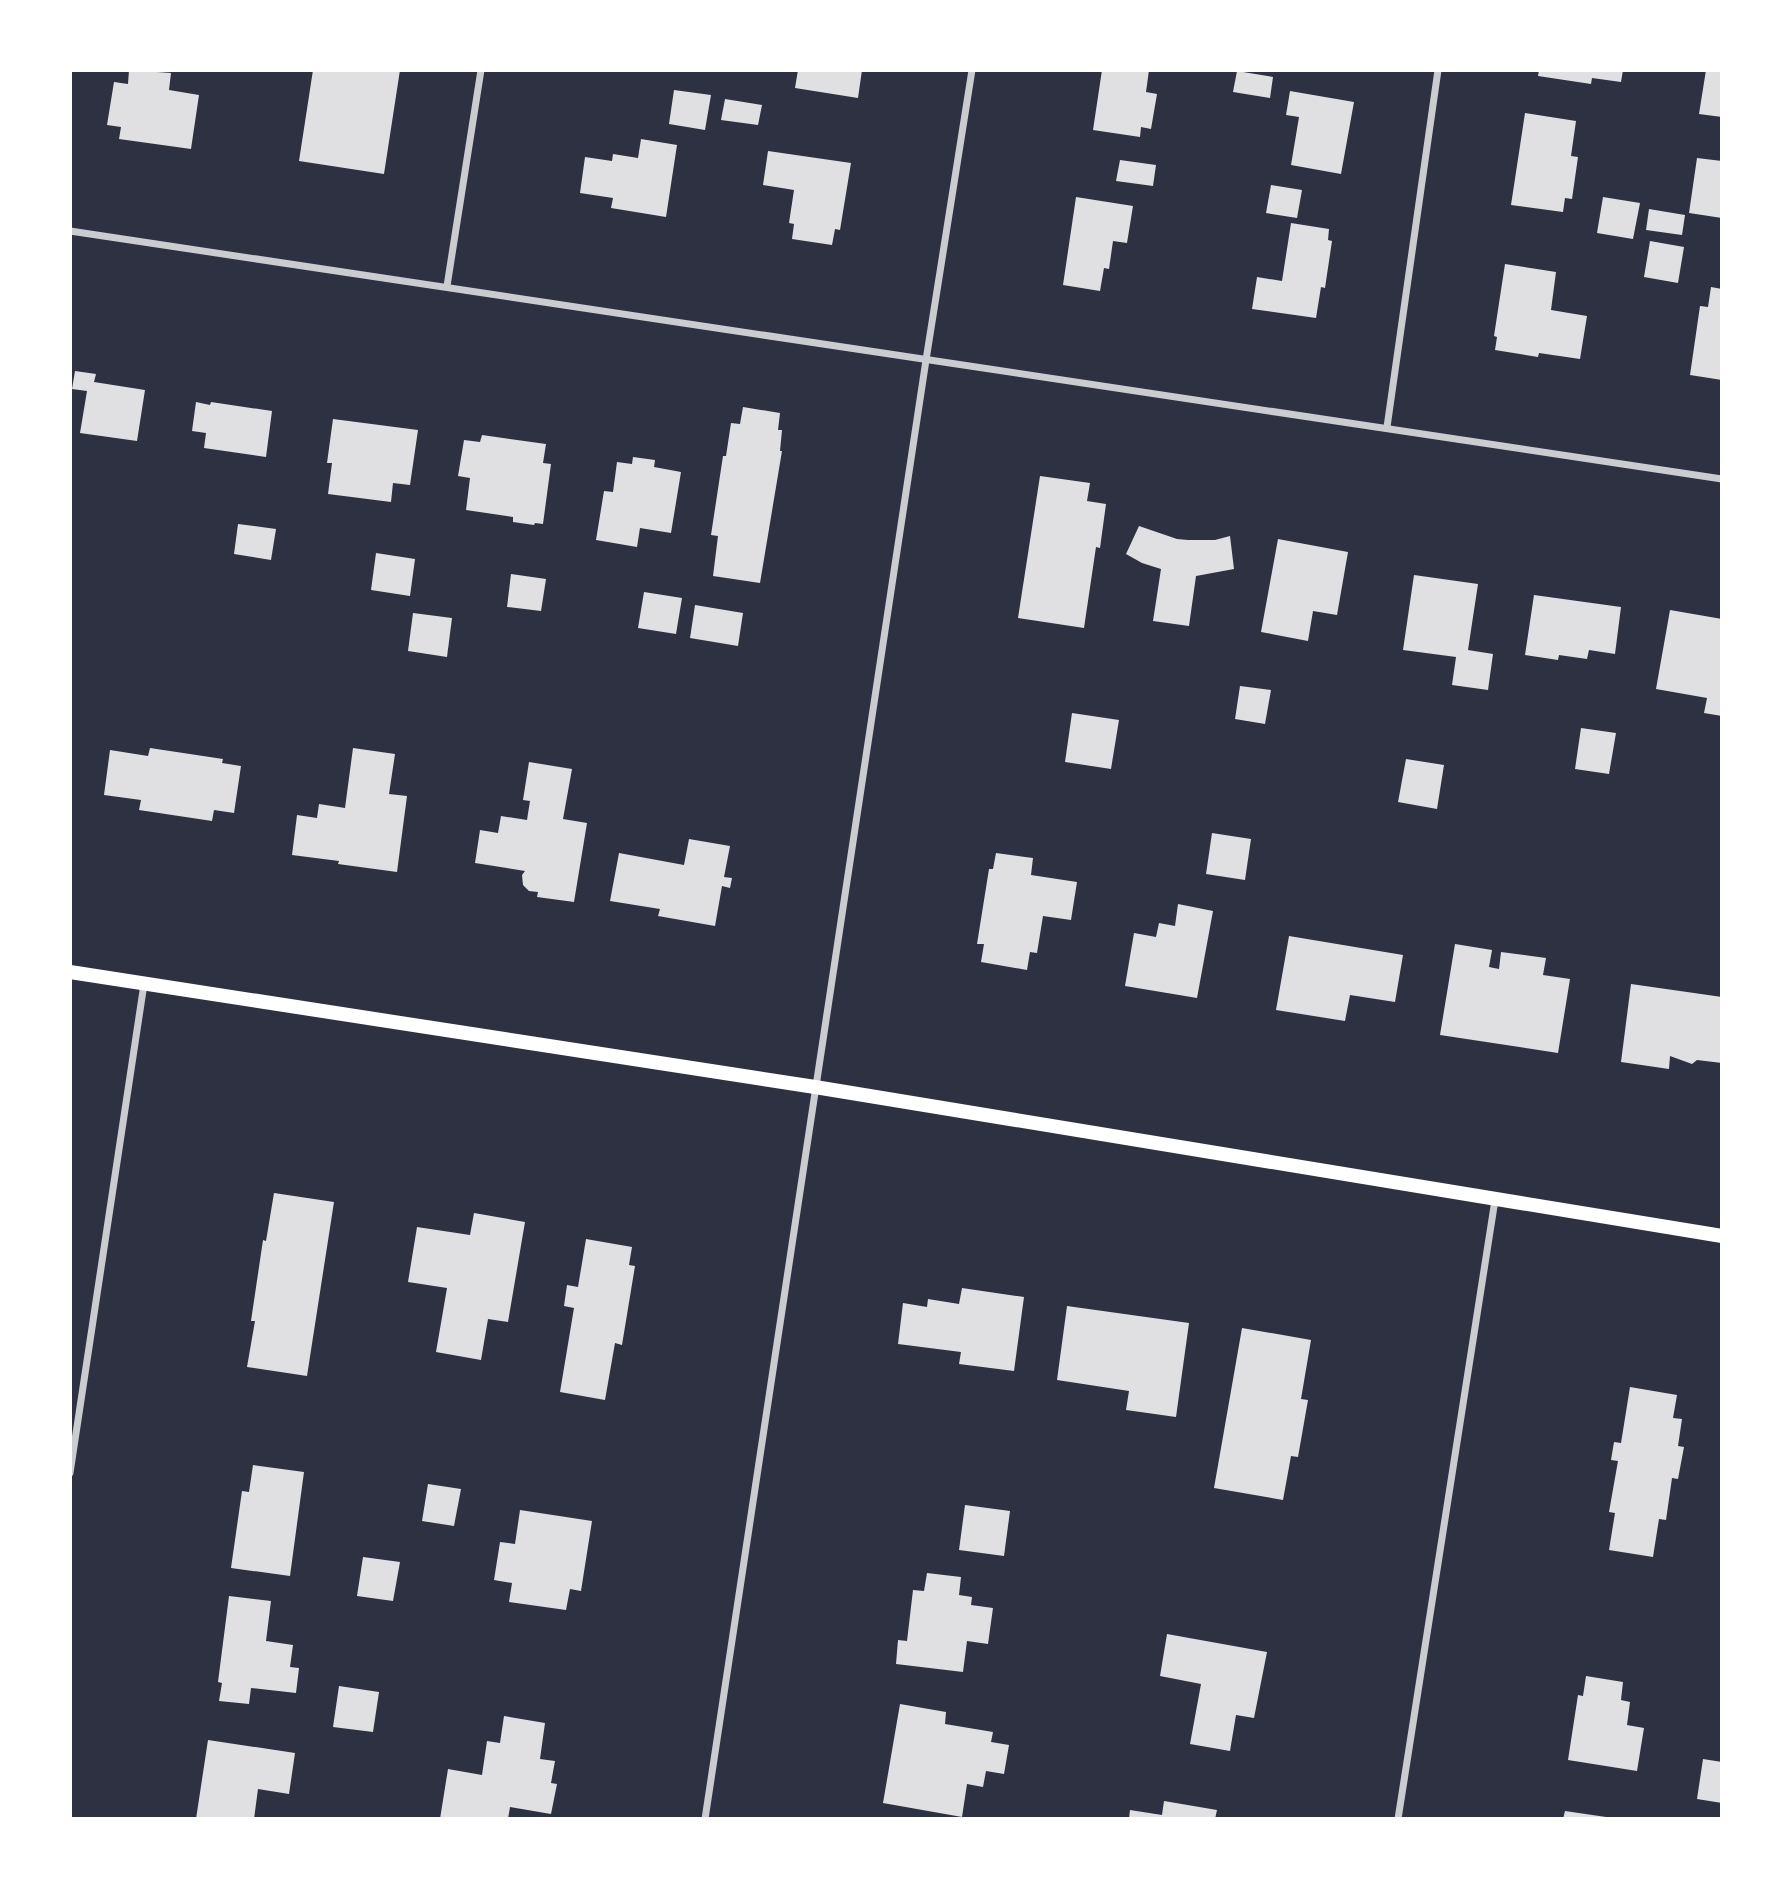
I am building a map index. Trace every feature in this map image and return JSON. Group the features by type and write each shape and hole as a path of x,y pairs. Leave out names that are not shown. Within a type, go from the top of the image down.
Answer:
{"main road":[{"path":"70,972 815,1087 1722,1236"}],"street":[{"path":"447,286 481,70"},
{"path":"705,1819 972,70"},
{"path":"1387,427 1438,70"},
{"path":"70,231 1722,479"},
{"path":"70,1473 144,984"},
{"path":"1398,1819 1495,1200"}],"building":[{"path":"129,70 171,73 169,90 199,95 191,149 119,139 121,127 107,125 114,82 128,84"},
{"path":"313,70 400,70 384,174 299,161"},
{"path":"798,70 862,70 858,98 795,88"},
{"path":"1102,70 1149,70 1146,92 1157,94 1151,129 1141,127 1140,137 1093,130"},
{"path":"1539,70 1623,70 1621,82 1592,78 1591,84 1538,76"},
{"path":"1706,70 1722,70 1722,117 1699,114"},
{"path":"1237,71 1273,77 1270,98 1233,92"},
{"path":"674,90 711,95 705,130 669,124"},
{"path":"1290,91 1354,102 1341,174 1291,165 1299,117 1286,115"},
{"path":"725,99 762,105 758,125 721,120"},
{"path":"1525,113 1576,121 1571,156 1578,157 1572,199 1565,198 1563,212 1511,205"},
{"path":"641,139 677,145 666,217 611,208 613,198 580,193 585,157 612,161 613,154 638,158"},
{"path":"768,151 851,163 840,230 835,229 832,245 792,239 794,224 789,223 794,190 763,185"},
{"path":"1697,158 1722,161 1722,218 1689,213"},
{"path":"1120,160 1156,165 1153,186 1116,181"},
{"path":"1271,185 1302,190 1297,218 1266,213"},
{"path":"1076,197 1133,206 1127,243 1113,241 1109,269 1104,268 1100,291 1063,285"},
{"path":"1603,197 1640,203 1633,239 1597,233"},
{"path":"1649,209 1685,215 1682,235 1646,230"},
{"path":"1291,223 1329,229 1328,240 1332,241 1325,288 1321,287 1316,318 1252,309 1257,277 1282,281"},
{"path":"1650,241 1684,247 1678,283 1644,277"},
{"path":"1505,264 1556,272 1551,310 1587,316 1580,359 1539,353 1538,357 1495,350 1497,337 1494,336"},
{"path":"1711,287 1722,289 1722,380 1690,375 1700,306 1708,307"},
{"path":"75,371 96,374 94,382 145,390 137,441 80,433 87,391 72,389"},
{"path":"196,402 272,411 266,457 204,448 206,433 192,431"},
{"path":"743,407 780,413 778,430 782,430 782,451 760,583 713,576 718,536 711,535 723,456 726,456 731,423 740,424"},
{"path":"333,419 418,430 410,485 393,483 391,502 328,494 332,463 327,463"},
{"path":"482,435 546,444 543,463 551,464 543,524 513,522 513,517 466,510 470,478 458,476 464,440 480,442"},
{"path":"633,457 655,460 654,467 681,472 671,533 640,528 637,547 596,540 604,491 613,492 617,462 632,464"},
{"path":"1040,476 1090,483 1087,501 1106,504 1100,548 1096,547 1084,628 1018,618"},
{"path":"238,524 276,529 271,560 234,554"},
{"path":"1139,526 1177,539 1215,540 1230,536 1234,569 1196,576 1189,626 1153,621 1161,569 1126,554"},
{"path":"1278,539 1348,552 1337,615 1313,611 1308,641 1261,632"},
{"path":"376,553 415,559 410,596 371,590"},
{"path":"511,574 546,579 541,611 507,607"},
{"path":"1414,575 1478,584 1468,650 1493,654 1488,690 1452,685 1456,657 1403,650"},
{"path":"644,592 682,598 676,634 638,628"},
{"path":"1534,595 1621,607 1615,654 1589,650 1587,659 1559,655 1558,660 1525,655"},
{"path":"695,605 743,613 738,646 690,638"},
{"path":"1670,610 1722,619 1722,716 1704,713 1707,698 1656,689"},
{"path":"413,613 452,618 447,657 408,651"},
{"path":"1240,686 1271,690 1265,724 1235,719"},
{"path":"1072,713 1119,720 1111,769 1065,762"},
{"path":"1581,728 1616,733 1609,774 1575,769"},
{"path":"150,748 223,759 222,763 241,766 234,813 214,810 212,821 139,810 141,800 104,795 110,750 148,756"},
{"path":"353,748 395,754 389,794 407,796 397,872 292,855 297,815 317,818 319,804 345,808"},
{"path":"1406,759 1444,765 1437,809 1398,802"},
{"path":"529,762 572,769 563,819 587,823 574,902 537,897 538,892 529,891 523,885 522,875 525,871 475,863 480,830 498,833 501,816 527,820 530,801 523,800"},
{"path":"1212,833 1251,839 1245,880 1206,874"},
{"path":"689,839 730,846 724,877 732,878 730,888 722,886 715,926 658,916 660,909 610,901 619,853 684,865"},
{"path":"996,853 1033,858 1031,875 1077,882 1071,920 1043,916 1037,953 1030,952 1027,970 981,962 984,944 977,944 989,869 993,869"},
{"path":"1178,904 1213,911 1197,998 1125,986 1134,933 1156,937 1159,923 1175,926"},
{"path":"1289,936 1403,955 1395,1002 1350,995 1345,1021 1276,1010"},
{"path":"1455,944 1492,950 1489,967 1499,969 1501,952 1546,958 1543,975 1570,979 1558,1053 1440,1035"},
{"path":"1631,984 1722,997 1722,1063 1697,1060 1692,1064 1670,1056 1669,1069 1621,1062"},
{"path":"274,1193 334,1202 307,1376 247,1367 255,1321 251,1321 263,1240 266,1241"},
{"path":"474,1213 525,1222 508,1322 488,1319 481,1360 436,1352 447,1288 408,1282 417,1227 470,1235"},
{"path":"586,1239 632,1247 629,1265 635,1266 622,1345 615,1343 605,1400 560,1392 574,1308 564,1306 567,1285 578,1287"},
{"path":"962,1288 1024,1297 1014,1371 959,1364 961,1352 898,1344 903,1303 927,1307 928,1299 959,1304"},
{"path":"1067,1306 1189,1323 1176,1417 1126,1410 1129,1391 1057,1380"},
{"path":"1242,1328 1311,1340 1301,1399 1308,1400 1298,1457 1291,1456 1283,1500 1214,1488"},
{"path":"1630,1387 1677,1395 1673,1418 1682,1419 1678,1446 1684,1447 1678,1479 1672,1478 1666,1520 1659,1519 1653,1557 1609,1550 1615,1513 1609,1512 1618,1461 1611,1460 1614,1442 1621,1443"},
{"path":"253,1465 304,1472 290,1576 231,1568 242,1491 249,1492"},
{"path":"428,1484 461,1489 454,1526 422,1521"},
{"path":"965,1505 1010,1511 1004,1556 959,1550"},
{"path":"520,1510 592,1521 581,1591 570,1589 566,1610 509,1602 512,1583 494,1580 500,1542 515,1544"},
{"path":"363,1557 400,1562 393,1601 357,1596"},
{"path":"927,1573 961,1577 959,1595 972,1597 971,1605 993,1608 988,1644 967,1641 963,1672 896,1664 898,1640 907,1641 913,1590 924,1591"},
{"path":"229,1596 271,1601 266,1641 293,1645 290,1667 299,1668 296,1693 251,1688 249,1704 219,1701 222,1683 218,1682"},
{"path":"1167,1634 1267,1652 1254,1718 1236,1715 1230,1751 1190,1744 1201,1684 1160,1676"},
{"path":"1586,1676 1623,1682 1621,1700 1630,1702 1627,1725 1644,1728 1637,1771 1568,1760 1578,1695 1583,1696"},
{"path":"339,1686 379,1692 373,1732 333,1727"},
{"path":"900,1704 946,1712 945,1724 993,1732 991,1742 1009,1745 1004,1774 986,1771 983,1787 967,1784 962,1817 883,1803"},
{"path":"504,1716 545,1723 540,1759 555,1761 551,1783 557,1784 551,1814 510,1807 508,1819 440,1819 448,1769 482,1775 487,1741 500,1743"},
{"path":"208,1740 295,1753 289,1794 258,1789 254,1819 196,1819"},
{"path":"1703,1759 1722,1762 1722,1803 1697,1799"},
{"path":"1164,1801 1217,1810 1215,1819 1129,1819 1130,1810 1162,1815"},
{"path":"1565,1811 1606,1817 1606,1819 1563,1819"}]}
